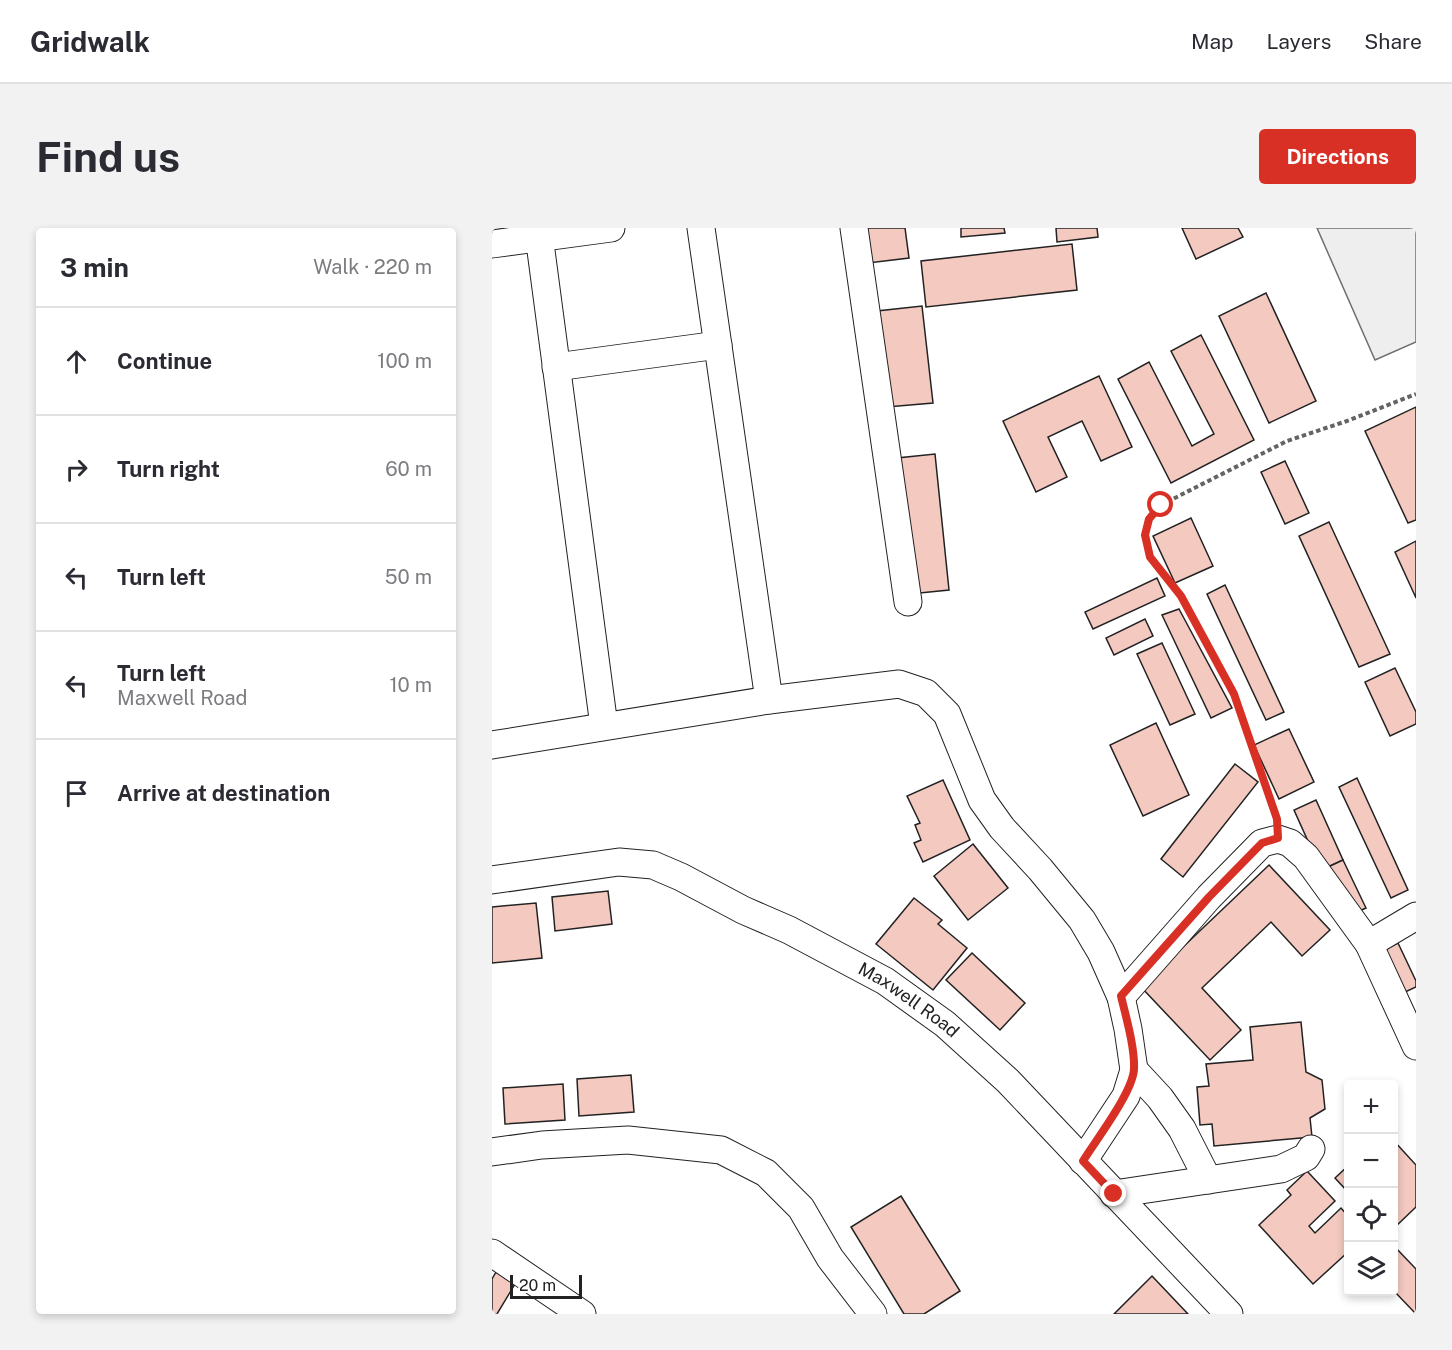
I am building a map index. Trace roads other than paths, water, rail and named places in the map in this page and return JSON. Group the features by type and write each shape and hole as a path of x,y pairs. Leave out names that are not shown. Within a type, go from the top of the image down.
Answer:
{"street":[{"path":"492,244 539,233 611,228"},
{"path":"701,228 769,700"},
{"path":"854,228 908,602"},
{"path":"539,233 604,726"},
{"path":"556,367 718,345"},
{"path":"492,745 769,700 899,684 926,693 947,714 982,800 1002,828 1082,920 1101,952 1121,996 1134,1070 1126,1096 1083,1161"},
{"path":"1121,996 1209,897 1262,843 1278,838 1290,843 1306,857 1369,944 1416,1046"},
{"name":"Maxwell Road","path":"492,880 619,862 653,865 885,981 945,1024 1008,1082 1229,1314"},
{"path":"1369,944 1416,916"},
{"path":"1134,1070 1160,1098 1182,1129 1208,1180"},
{"path":"492,1152 542,1145 628,1140 721,1150 766,1173 801,1208 830,1258 873,1314"},
{"path":"1114,1194 1281,1169 1306,1157 1311,1149"},
{"path":"492,1253 582,1314"}]}
